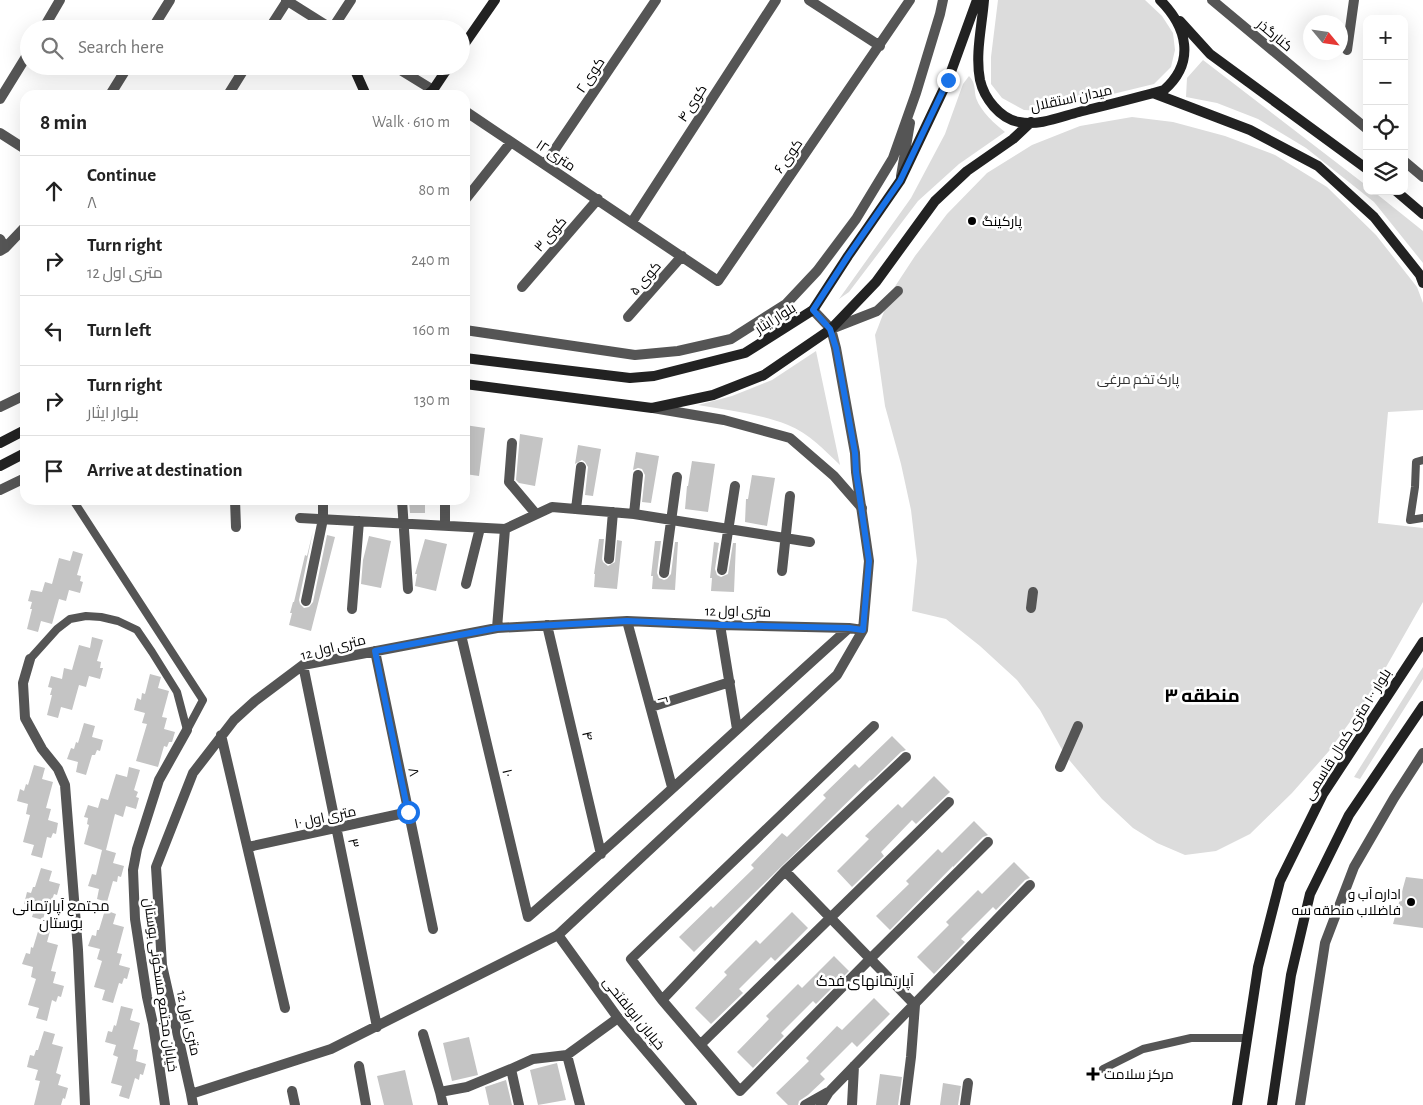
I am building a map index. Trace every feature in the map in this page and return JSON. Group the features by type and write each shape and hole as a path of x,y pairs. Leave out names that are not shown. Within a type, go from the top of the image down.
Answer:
{"main road":[{"path":"470,36 495,0"},
{"name":"بلوار ایثار","path":"470,359 630,378 654,376 745,353 813,310 900,181 948,80 977,0"},
{"name":"میدان استقلال","path":"984,0 978,61 980,81 991,103 999,112 1019,122 1042,122 1164,90 1172,83 1183,64 1184,53 1182,30 1170,10 1160,0"},
{"path":"1170,10 1210,54 1363,166"},
{"path":"357,75 364,90"},
{"path":"435,90 444,75"},
{"path":"1154,93 1250,130 1318,166 1374,217 1420,276 1423,283"},
{"path":"470,385 652,408 713,395 764,375 830,329 876,282 935,201 967,171 1013,139 1031,122"},
{"path":"1401,195 1423,214"},
{"path":"0,443 20,433"},
{"path":"0,466 20,456"},
{"name":"بلوار ۱۰۰ متری کمال قاسمی","path":"1237,1105 1258,968 1280,881 1323,794 1423,642"},
{"path":"1272,1105 1291,975 1310,894 1349,815 1423,706"}],"street":[{"path":"48,20 60,0"},
{"path":"158,20 170,0"},
{"path":"275,20 287,0 318,20"},
{"path":"338,20 351,0"},
{"name":"کوی ۲","path":"546,164 656,0"},
{"name":"کوی ۴","path":"632,222 776,0"},
{"path":"809,0 880,46"},
{"name":"کوی ۶","path":"718,281 910,0"},
{"path":"470,331 635,355 678,351 731,339 786,304 817,270 856,219 892,158 916,93 943,0"},
{"path":"1348,43 1354,0"},
{"name":"کنارگذر","path":"1214,1 1363,127"},
{"path":"0,98 20,66"},
{"path":"113,90 122,75"},
{"path":"231,90 240,75"},
{"path":"407,75 427,90"},
{"path":"900,181 916,93"},
{"name":"۱۲ متری","path":"470,114 718,281"},
{"path":"0,132 20,146"},
{"path":"470,194 511,142"},
{"path":"1408,164 1423,177"},
{"name":"کوی ۳","path":"522,287 598,199"},
{"path":"2,250 20,232"},
{"path":"0,239 2,250"},
{"name":"کوی ۵","path":"628,317 682,256"},
{"path":"830,329 877,311 898,291"},
{"path":"192,1094 331,1049 558,935 837,675 863,630 869,561 855,453 836,348 830,329 813,310"},
{"path":"0,407 20,397"},
{"path":"652,408 724,420 790,438 834,476 862,508"},
{"path":"512,443 509,482 536,514"},
{"path":"576,509 581,467"},
{"path":"634,514 638,475"},
{"path":"664,573 677,477"},
{"path":"0,490 20,480"},
{"path":"722,570 735,486"},
{"path":"782,572 790,496"},
{"path":"235,505 236,527"},
{"path":"306,601 323,519 323,505"},
{"path":"402,505 408,589"},
{"path":"445,505 445,526"},
{"path":"300,518 505,529 552,507 634,514 810,542"},
{"path":"609,559 613,512"},
{"path":"352,609 359,521"},
{"path":"466,584 480,528"},
{"path":"497,628 505,529"},
{"path":"1031,608 1033,592"},
{"name":"12 متری اول","path":"192,1105 192,1094 162,965 156,867 193,772 234,720 254,701 303,665 497,628 627,621 863,630"},
{"name":"۲","path":"627,621 672,787"},
{"name":"۴","path":"547,625 601,854"},
{"path":"720,625 737,729"},
{"path":"601,854 672,787 849,628"},
{"name":"۱۰","path":"461,635 528,917 601,854"},
{"name":"۸","path":"375,651 433,928"},
{"path":"30,659 23,683 25,718 42,749 58,769 65,786 78,950 85,1105"},
{"name":"۳","path":"303,665 377,1027"},
{"path":"651,707 730,682"},
{"path":"874,726 631,959 662,1000 740,1091 988,842"},
{"path":"1060,767 1078,726"},
{"name":"خیابان مجتمع مسکونی بوستان","path":"164,1105 153,1024 135,919 133,870 137,849 159,780 187,730"},
{"path":"221,735 285,1008"},
{"path":"1300,1105 1325,943 1354,867 1394,798 1423,754"},
{"path":"662,1000 785,871 906,757"},
{"path":"701,1044 949,802"},
{"name":"۱۰ متری اول","path":"248,847 408,812"},
{"path":"785,871 915,1005 905,1105"},
{"path":"821,1105 829,1092 1030,885"},
{"name":"خیابان ابولفتحی","path":"558,935 618,1018 692,1105"},
{"path":"440,1092 467,1087 533,1059 567,1055 618,1018"},
{"path":"423,1034 442,1105"},
{"path":"567,1055 580,1105"},
{"path":"359,1066 366,1105"},
{"path":"852,1105 854,1066"},
{"path":"511,1069 519,1105"},
{"path":"965,1105 968,1083"},
{"path":"292,1091 295,1105"},
{"path":"805,1105 829,1092"}],"lane":[{"path":"1423,460 1416,462 1415,487 1410,520 1423,518"},
{"name":"خیابان مجتمع مسکونی بوستان","path":"76,505 203,700 187,730"},
{"path":"30,659 57,629 70,619 86,616 118,621 136,630 152,652 177,692 187,730"},
{"path":"1104,1069 1143,1049 1191,1038 1247,1038"}],"green space":[{"path":"998,0 1145,0 1162,16 1173,33 1175,50 1171,67 1154,84 1043,111 1024,110 1002,98 991,84 991,57"},
{"path":"1203,60 1363,183 1363,193 1306,148 1258,119 1217,103 1186,97 1187,78"},
{"path":"969,76 973,81 976,98 981,108 1005,132 959,164 918,201 849,292 839,299 911,198 945,134 963,84"},
{"name":"پارک تخم مرغی","path":"1132,117 1173,122 1225,136 1275,155 1327,187 1376,235 1417,287 1423,303 1423,410 1388,412 1378,523 1423,528 1423,602 1373,690 1329,751 1292,793 1250,834 1216,851 1185,855 1157,843 1133,828 1102,799 1065,755 1040,710 1017,680 980,646 946,619 912,611 917,561 911,510 885,406 875,335 892,291 915,256 947,214 987,173 1032,145 1080,126"},
{"path":"1365,195 1378,195 1423,231 1423,263 1374,202"},
{"path":"816,351 840,465 810,437 796,428 755,415 698,405 732,396 772,380"},
{"path":"1423,667 1423,679 1360,779 1354,777"}],"building":[{"path":"470,426 485,428 479,476 470,475"},
{"path":"520,434 543,438 535,486 519,483 516,480"},
{"path":"578,445 601,449 593,496 585,495 588,467 582,460 575,464"},
{"path":"636,452 659,456 651,503 642,502 645,475 642,469 633,470"},
{"path":"692,461 715,464 708,512 685,509"},
{"path":"752,475 775,478 767,526 745,522 746,499 748,499"},
{"path":"409,505 425,505 425,513 410,513"},
{"path":"313,531 299,600 304,608 309,607 313,602 327,535 335,537 311,631 289,625 292,613 290,613"},
{"path":"369,536 391,541 381,588 361,584 363,560"},
{"path":"425,539 447,544 436,591 415,586 417,574 415,574"},
{"path":"599,539 604,539 602,559 608,566 615,562 617,540 622,541 617,589 594,587"},
{"path":"655,541 661,541 657,573 659,578 664,580 671,574 675,542 678,542 675,590 652,589 653,576 651,576"},
{"path":"714,542 719,543 715,569 717,575 721,577 728,574 733,543 736,543 734,592 711,591 712,578 710,578"},
{"path":"73,551 83,554 77,575 81,576 80,581 83,582 80,593 69,590 66,601 59,599 52,624 41,621 38,632 27,629 32,609 30,609 32,602 28,601 31,590 42,592 45,582 52,584 59,558 70,561"},
{"path":"92,637 103,640 97,661 101,662 100,668 103,668 100,679 89,676 86,687 79,685 72,710 61,707 58,718 47,715 52,695 50,695 52,688 48,687 51,676 62,679 64,668 72,670 79,645 90,648"},
{"path":"150,674 161,677 158,688 169,691 162,717 167,718 164,729 175,732 172,742 169,742 167,747 164,746 158,767 136,761 147,724 142,723 145,713 134,710 137,698 141,700 142,693 145,694"},
{"path":"84,723 95,726 92,737 103,740 100,751 97,750 95,755 92,755 86,775 76,772 78,762 67,759 71,748 74,749 76,742 78,743"},
{"path":"892,736 906,750 901,752 870,780 694,952 679,937 711,906 713,908 754,868 751,865 782,833 787,837 826,798 823,795 855,764 859,768"},
{"path":"34,765 45,768 42,779 53,782 46,808 51,809 48,820 58,823 56,834 53,833 51,838 47,837 42,858 31,855 34,845 23,842 30,815 26,814 28,804 17,801 20,789 24,791 26,784 28,785"},
{"path":"129,767 140,770 134,790 138,792 136,797 139,798 136,809 126,806 123,817 115,814 106,850 116,853 113,863 124,866 121,877 118,876 117,882 113,881 107,902 97,899 99,889 88,886 92,874 96,875 102,850 84,844 89,825 87,824 88,818 84,817 88,805 98,808 101,798 108,800 116,774 127,777"},
{"path":"934,776 950,792 916,824 912,820 881,852 884,856 852,887 837,871 869,839 865,836 898,804 902,808"},
{"path":"974,821 988,835 983,837 953,866 890,930 876,916 909,884 906,881 938,849 942,853"},
{"path":"1014,862 1030,878 1025,880 996,910 993,907 961,939 965,942 934,974 917,957 949,925 946,922 978,890 982,894"},
{"path":"41,868 52,871 49,881 60,884 57,895 54,894 52,900 48,899 43,920 32,917 35,907 24,904 27,892 31,893 33,887 35,887"},
{"name":"اداره آب و فاضلاب منطقه سه","path":"1406,877 1423,879 1423,928 1393,924"},
{"path":"105,910 116,914 113,924 124,927 117,953 122,954 119,965 130,968 127,979 124,978 122,984 119,983 113,1003 102,1000 105,990 94,987 102,961 97,959 100,949 88,946 92,935 96,936 97,930 99,930"},
{"path":"792,912 808,928 775,961 771,957 739,989 743,993 711,1024 695,1008 727,975 724,972 756,940 760,944"},
{"path":"39,928 50,931 47,942 58,945 51,971 56,972 53,983 64,986 61,997 58,996 56,1002 52,1000 47,1021 36,1018 39,1008 28,1005 36,979 31,977 33,967 22,964 26,953 30,954 31,947 33,948"},
{"path":"834,956 849,971 816,1004 813,1001 781,1033 784,1036 753,1068 737,1052 769,1019 766,1016 798,984 802,988"},
{"path":"874,998 890,1014 857,1047 852,1042 820,1074 825,1079 799,1101 798,1105 788,1105 776,1093 809,1061 806,1058 837,1026 842,1030"},
{"path":"121,1006 133,1009 130,1020 140,1023 133,1049 138,1050 136,1061 146,1064 143,1075 140,1074 139,1080 135,1078 129,1099 119,1096 122,1086 111,1083 118,1057 113,1055 116,1045 105,1042 108,1031 112,1032 114,1025 116,1026"},
{"path":"44,1031 55,1034 52,1044 63,1047 56,1073 61,1075 58,1085 68,1088 61,1105 34,1105 40,1081 35,1080 38,1070 27,1067 30,1055 34,1056 36,1050 38,1050"},
{"path":"469,1037 478,1075 452,1081 443,1043"},
{"path":"557,1063 566,1100 538,1105 530,1070"},
{"path":"405,1070 413,1105 384,1105 377,1076"},
{"path":"880,1074 902,1077 898,1105 876,1105"},
{"path":"506,1080 512,1105 489,1105 485,1087"},
{"path":"943,1083 961,1086 958,1105 940,1105"}],"place":[{"name":"پارکینگ","path":"972,221"},
{"name":"اداره آب و فاضلاب منطقه سه","path":"1411,902"},
{"name":"مرکز سلامت","path":"1093,1074"}],"district":[{"name":"منطقه ۳","path":"1202,695"},
{"name":"مجتمع آپارتمانی بوستان","path":"61,914"},
{"name":"آپارتمانهای فدک","path":"865,981"}],"route":[{"path":"408,812 375,651 497,628 627,621 863,630 869,561 855,453 836,348 830,329 813,310 900,181 948,80"}]}
